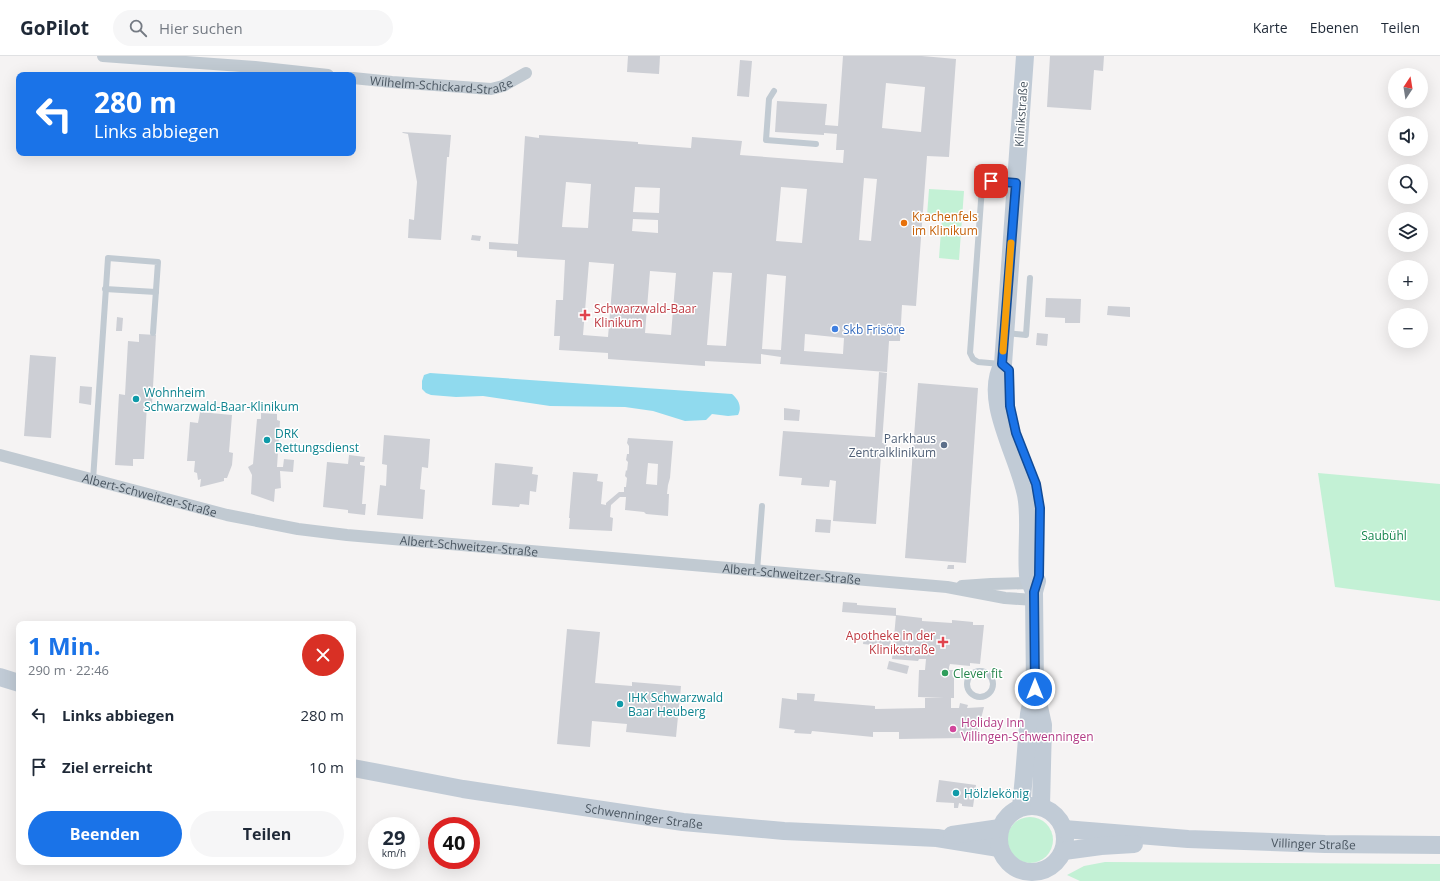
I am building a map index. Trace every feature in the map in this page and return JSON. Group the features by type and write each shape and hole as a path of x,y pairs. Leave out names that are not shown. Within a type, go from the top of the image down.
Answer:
{"main road":[{"name":"Klinikstraße","path":"1025,56 1002,364 1009,370 1010,406 1016,433 1036,484 1039,502 1039,576 1033,592 1035,689 1043,725 1041,806"},
{"path":"0,677 16,682"},
{"name":"Klinikstraße","path":"1021,807 1029,714 1035,689"},
{"name":"Schwenninger Straße","path":"356,769 464,789 683,822 792,832 937,838 999,848"},
{"path":"1031,805 1041,806 1051,811 1059,819 1064,829 1064,851 1058,860 1050,867 1031,873 1020,870 1011,865 1004,858 999,848 1000,828 1004,819 1021,807 1031,805"},
{"name":"Schwenninger Straße","path":"937,838 1000,828"},
{"name":"Villinger Straße","path":"1064,829 1188,839 1325,844 1440,845"},
{"name":"Villinger Straße","path":"1064,851 1101,846 1151,844 1188,839"}],"street":[{"path":"103,56 255,67 301,72"},
{"name":"Wilhelm-Schickard-Straße","path":"356,78 491,89 503,86 526,73"},
{"name":"Albert-Schweitzer-Straße","path":"0,455 220,514 298,530 947,587 1005,598 1033,592"},
{"name":"Albert-Schweitzer-Straße","path":"947,587 991,584 1033,592"}],"lane":[{"path":"774,91 769,98 766,140 816,144"},
{"path":"1002,364 978,362 972,359 970,353 978,235 982,187 985,183 991,181 1016,183"},
{"path":"93,480 108,258 158,262 153,333"},
{"path":"1005,333 1026,335 1030,278"},
{"path":"105,289 156,292"},
{"path":"757,571 762,506"},
{"path":"979,671 988,673 994,680 991,693 983,698 974,696 968,690 967,682 969,677 975,672 979,671"}],"green space":[{"path":"929,189 964,191 959,260 939,258 942,217 927,216"},
{"name":"Saubühl","path":"1318,473 1440,484 1440,601 1335,587"},
{"path":"1030,817 1043,821 1049,827 1053,840 1049,853 1043,859 1030,863 1017,859 1011,853 1007,840 1011,827 1017,821"},
{"path":"1105,862 1440,864 1440,881 1080,881 1067,875 1084,866"}],"water":[{"path":"430,373 732,394 738,401 740,409 738,415 728,416 712,414 706,420 685,421 653,411 625,407 550,406 483,396 456,397 431,395 422,389 424,375"}],"building":[{"path":"628,56 660,56 659,74 627,72"},
{"path":"843,56 922,56 956,59 949,157 927,156 916,306 902,305 900,341 889,341 887,372 780,364 781,357 761,354 761,364 705,361 705,366 608,359 608,353 559,350 560,336 554,336 556,300 563,300 565,260 517,257 517,251 489,249 489,242 518,244 525,136 539,138 539,135 638,142 638,144 691,148 692,137 742,141 740,155 843,163 844,150 836,150 837,134 824,133 824,135 775,132 777,101 827,104 825,125 838,126","holes":["886,83 925,87 921,132 882,128","864,178 877,179 871,241 859,240","566,182 591,184 588,228 562,227","635,187 660,188 659,213 633,212","781,187 807,189 802,243 776,241","633,219 658,220 658,233 632,231","589,262 614,264 608,337 583,335","650,271 676,273 671,335 645,333","713,272 732,273 726,346 707,345","767,274 786,276 781,350 762,349","805,334 844,338 843,354 804,351"]},
{"path":"1050,56 1104,56 1103,71 1094,70 1091,110 1047,107"},
{"path":"740,60 752,61 749,97 737,96"},
{"path":"402,132 451,135 449,157 447,157 441,240 408,238 409,219 414,220 417,182 408,134"},
{"path":"472,235 481,236 480,241 471,240"},
{"path":"1046,298 1081,299 1080,323 1065,323 1065,318 1045,317"},
{"path":"1108,306 1130,307 1130,317 1107,315"},
{"path":"117,317 123,318 122,331 116,331"},
{"path":"1037,333 1048,334 1047,346 1036,345"},
{"name":"Wohnheim Schwarzwald-Baar-Klinikum","path":"139,334 156,335 152,404 147,404 144,459 133,459 133,466 115,465 119,394 125,395 128,341 139,342"},
{"path":"30,355 56,357 51,438 24,436"},
{"path":"879,372 887,373 882,443 887,443 886,456 881,455 876,524 833,521 836,481 830,480 829,487 801,485 802,478 779,476 783,431 875,437"},
{"name":"Parkhaus Zentralklinikum","path":"918,383 978,388 966,563 905,558"},
{"path":"80,386 92,387 91,405 79,403"},
{"path":"784,408 800,410 799,421 784,420"},
{"path":"200,412 232,415 229,452 233,453 232,465 227,478 224,478 224,481 200,487 201,479 198,480 197,473 194,472 195,461 187,461 190,422 198,423"},
{"name":"DRK Rettungsdienst","path":"261,413 277,414 277,420 280,421 277,467 283,467 284,459 294,460 293,472 280,471 281,488 275,489 274,502 251,494 252,475 248,467 253,464 257,419 261,419"},
{"path":"384,435 430,439 428,468 422,467 420,489 425,490 423,519 377,515 380,485 386,486 387,465 382,464"},
{"path":"628,438 673,441 667,494 669,494 668,516 625,510 626,497 620,497 611,505 610,517 613,518 612,531 569,529 573,472 598,474 597,481 603,482 601,504 606,505 606,503 619,492 624,492 624,487 626,487 627,478 625,476 628,462 626,460 627,454 629,454 629,446 627,443","holes":["648,463 658,464 657,485 646,484"]},
{"path":"349,455 365,457 364,462 360,462 360,465 365,466 362,504 366,504 365,515 348,513 348,510 323,507 327,462 348,464"},
{"path":"495,463 533,467 532,474 538,475 536,492 530,491 529,505 520,504 519,507 492,505"},
{"path":"816,519 831,520 830,533 815,532"},
{"path":"948,565 954,565 954,569 947,569"},
{"path":"843,602 857,603 857,605 896,608 896,616 842,612"},
{"path":"896,615 922,618 922,621 952,623 952,620 973,622 973,625 984,625 980,664 970,663 970,666 950,664 949,667 949,670 954,670 954,698 951,698 951,708 959,708 960,703 968,705 967,708 984,707 975,742 962,738 899,739 899,732 873,732 873,737 812,731 811,734 794,733 795,730 779,728 782,698 797,700 797,693 815,694 814,701 875,706 875,709 925,708 925,698 944,698 918,697 919,670 925,670 926,659 919,659 918,661 892,659"},
{"name":"IHK Schwarzwald Baar Heuberg","path":"567,629 600,632 595,683 632,686 632,682 681,686 676,737 626,732 627,724 592,721 590,747 557,744"},
{"path":"864,635 891,638 890,647 863,644"},
{"path":"889,661 909,666 907,674 887,669"},
{"name":"Hölzlekönig","path":"939,780 976,785 973,807 962,806 962,804 959,803 958,808 954,808 954,803 936,802"}],"slow traffic":[{"path":"1003,351 1011,243"}],"place":[{"name":"Krachenfels im Klinikum","path":"904,223"},
{"name":"Schwarzwald-Baar Klinikum","path":"585,315"},
{"name":"Skb Frisöre","path":"835,329"},
{"name":"Wohnheim Schwarzwald-Baar-Klinikum","path":"136,399"},
{"name":"DRK Rettungsdienst","path":"267,440"},
{"name":"Parkhaus Zentralklinikum","path":"944,445"},
{"name":"Apotheke in der Klinikstraße","path":"943,642"},
{"name":"Clever fit","path":"945,673"},
{"name":"IHK Schwarzwald Baar Heuberg","path":"620,704"},
{"name":"Holiday Inn Villingen-Schwenningen","path":"953,729"},
{"name":"Hölzlekönig","path":"956,793"}],"route":[{"path":"991,181 1016,183 1002,364 1009,370 1010,406 1016,433 1036,484 1040,508 1039,576 1034,592 1035,689"}]}
